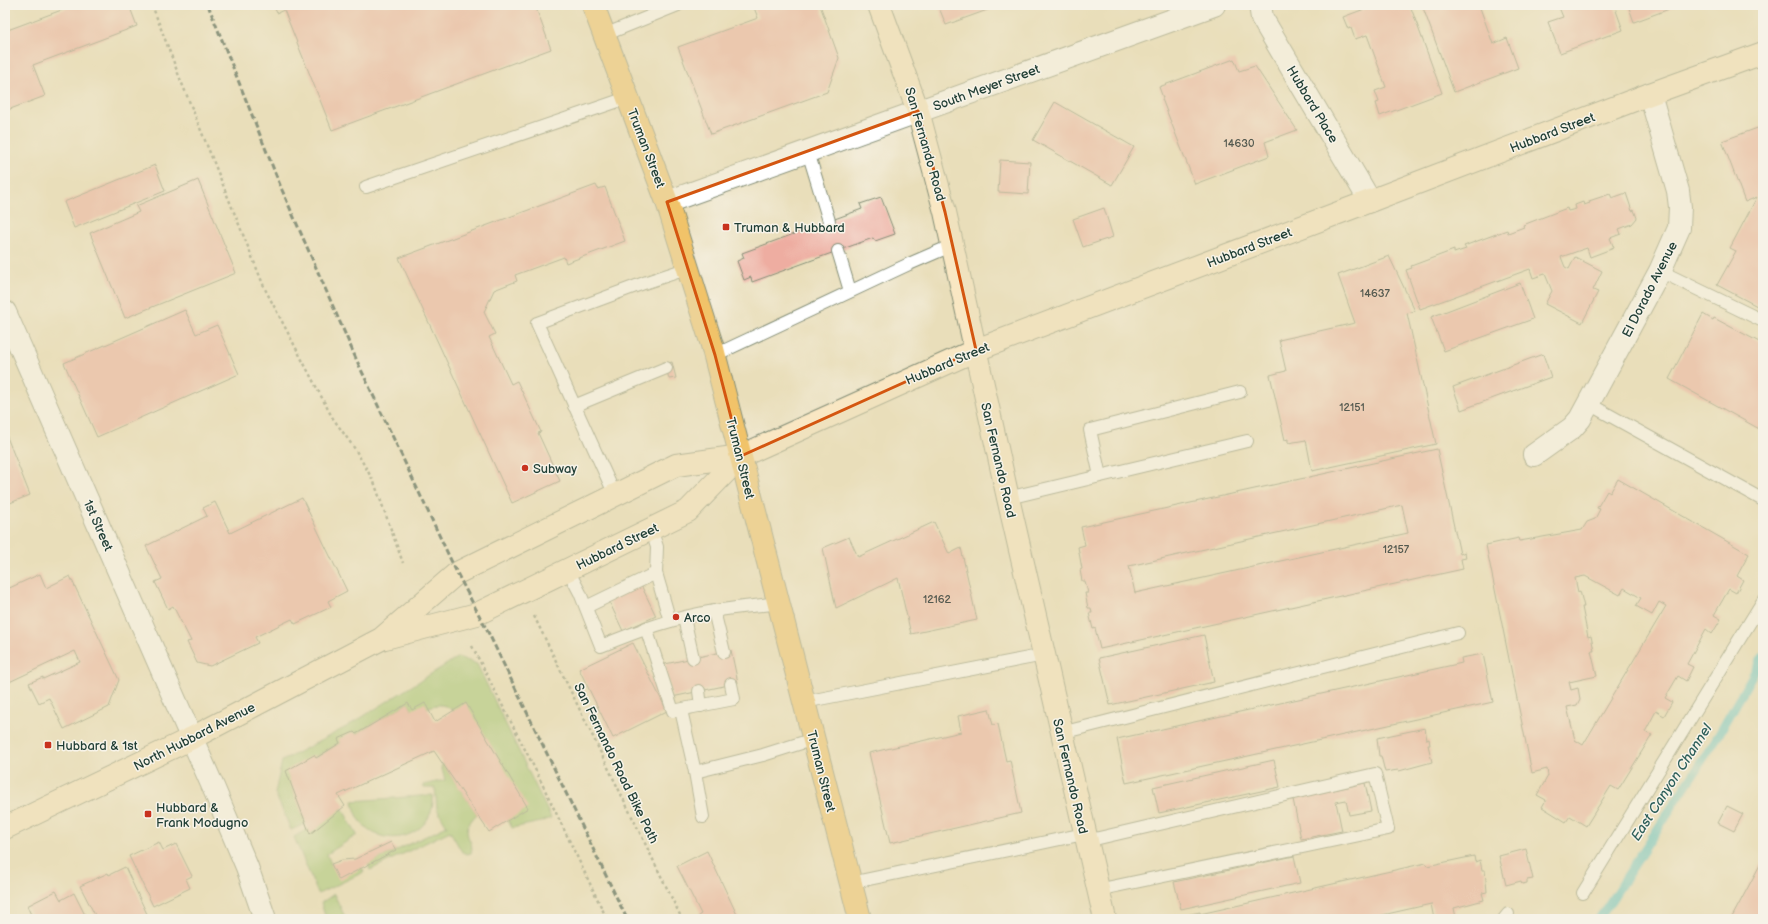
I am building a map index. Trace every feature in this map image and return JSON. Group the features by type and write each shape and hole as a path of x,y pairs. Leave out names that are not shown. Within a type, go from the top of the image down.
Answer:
{"main road":[{"name":"Truman Street","path":"593,5 627,98 668,202 715,355 860,919"},
{"name":"San Fernando Road","path":"879,5 918,112 953,245 1008,498 1097,890 1105,919"},
{"name":"Hubbard Street","path":"457,573 676,465 741,456 976,350 1650,94 1763,53"},
{"name":"Hubbard Street","path":"477,614 688,511 741,456"},
{"name":"North Hubbard Avenue","path":"381,639 457,573"},
{"name":"North Hubbard Avenue","path":"5,828 192,738 381,639 477,614"}],"street":[{"name":"South Meyer Street","path":"668,202 1214,5"},
{"name":"Hubbard Place","path":"1260,5 1262,18 1370,201"},
{"name":"El Dorado Avenue","path":"1534,455 1572,428 1589,404 1660,271 1677,235 1680,219 1678,191 1650,94"},
{"name":"1st Street","path":"5,312 192,738 247,867 265,919"}],"lane":[{"path":"604,35 678,5"},
{"path":"366,187 627,98"},
{"path":"808,152 829,221"},
{"path":"715,355 953,245"},
{"path":"838,251 850,292"},
{"path":"615,495 537,323 644,283 689,268"},
{"path":"1660,271 1763,321"},
{"path":"574,406 666,368"},
{"path":"1100,476 1090,430 1240,392"},
{"path":"1589,404 1763,500"},
{"path":"1008,498 1247,441"},
{"path":"651,529 657,547 656,573 670,621"},
{"path":"568,570 586,607 602,646 646,628 670,621 714,611 779,603"},
{"path":"586,607 656,573"},
{"path":"1583,893 1763,601"},
{"path":"714,611 724,652"},
{"path":"684,618 693,658"},
{"path":"646,628 673,711 734,699 731,684"},
{"path":"1061,732 1458,633"},
{"path":"804,702 1044,656"},
{"path":"699,691 701,706"},
{"path":"682,710 703,817"},
{"path":"695,772 763,755 814,739"},
{"path":"850,883 1085,837 1374,774 1388,828 1097,890"}],"path":[{"path":"152,5 182,84 265,289 332,418 355,450 374,482 403,563"},
{"name":"San Fernando Road Bike Path","path":"534,616 682,919"},
{"path":"472,646 534,767 607,919"}],"highlighted area":[{"path":"918,111 945,212 976,350 741,456 715,355 667,202"}],"green space":[{"path":"458,657 477,664 551,818 541,822 512,828 453,711 448,707 439,705 429,707 415,715 408,703 356,734 339,739 340,743 291,772 310,822 291,830 275,793 282,761 348,726"},
{"path":"443,764 477,814 471,821 467,832 472,848 471,853 467,854 462,852 450,831 370,870 368,864 447,826 437,809 435,788 424,788 423,785 445,780 441,766"},
{"path":"433,795 431,812 423,825 412,833 398,837 383,836 369,830 359,819 353,801"},
{"path":"342,808 357,835 327,854 331,864 361,867 364,872 318,894 294,837"},
{"path":"334,894 346,919 326,919 321,903"}],"building":[{"path":"75,5 129,5 137,26 33,65 45,96 5,111 5,31"},
{"path":"273,5 530,5 532,10 536,8 551,49 332,130 284,10 277,13"},
{"path":"753,5 820,5 839,58 827,92 711,134 678,47 758,18"},
{"path":"938,5 1001,5 946,25"},
{"path":"1375,5 1410,5 1442,93 1380,116 1376,103 1379,102 1375,91 1386,87 1367,35 1355,39 1351,28 1348,29 1343,17"},
{"path":"1422,5 1479,5 1493,44 1507,38 1518,68 1454,92"},
{"path":"1558,5 1614,5 1623,30 1560,53 1548,22 1563,17"},
{"path":"1628,5 1680,5 1634,22"},
{"path":"1234,59 1239,71 1255,66 1297,130 1265,142 1269,156 1195,184 1162,99 1163,98 1159,87"},
{"path":"1055,102 1134,147 1112,185 1033,140"},
{"path":"1763,126 1763,294 1757,306 1717,285 1736,251 1730,248 1757,197 1745,202 1722,141"},
{"path":"1000,160 1030,162 1028,194 998,192"},
{"path":"155,165 165,191 74,228 64,202"},
{"path":"198,180 236,273 125,318 90,233 139,212 136,206"},
{"path":"596,185 598,189 605,187 625,241 566,263 564,257 515,275 517,281 494,290 484,312 495,334 489,337 511,384 517,381 541,432 538,433 560,481 512,503 399,258"},
{"path":"1626,193 1632,211 1634,210 1637,218 1632,224 1619,229 1621,234 1610,238 1614,248 1590,257 1587,248 1561,257 1565,267 1569,269 1575,257 1602,271 1593,290 1598,292 1582,323 1545,304 1552,291 1545,274 1533,278 1530,269 1420,309 1406,270 1412,268 1411,266 1454,250 1454,253 1466,249 1464,246 1507,230 1508,233 1524,227 1523,225 1567,208 1568,211 1576,209 1575,205 1583,202 1584,205 1590,203 1589,201 1610,194 1612,198"},
{"path":"881,197 895,234 875,241 873,238 752,282 751,277 744,280 737,261 744,258 742,253 862,209 860,204"},
{"path":"1104,208 1113,237 1083,247 1073,219"},
{"path":"1389,256 1415,311 1407,313 1436,444 1312,471 1306,440 1288,443 1288,439 1285,440 1270,375 1286,371 1279,340 1355,323 1338,275"},
{"path":"1520,283 1533,319 1444,351 1431,317"},
{"path":"185,310 196,334 217,325 239,374 97,437 64,363"},
{"path":"1703,314 1713,320 1714,318 1763,344 1763,431 1669,379"},
{"path":"1543,354 1551,377 1461,410 1453,387"},
{"path":"672,362 676,378 669,379 665,364"},
{"path":"5,432 30,495 5,505"},
{"path":"1437,449 1460,554 1465,552 1466,558 1461,559 1463,569 1100,649 1095,628 1093,629 1089,613 1092,613 1091,608 1088,608 1085,593 1088,593 1085,581 1082,581 1080,570 1082,569 1078,547 1085,545 1081,527","holes":["1402,505 1408,533 1135,593 1129,566"]},
{"path":"1618,479 1749,554 1737,576 1743,580 1736,593 1729,589 1714,615 1721,619 1712,634 1706,629 1687,664 1693,667 1686,681 1678,676 1665,698 1672,702 1664,716 1656,711 1645,732 1652,735 1618,790 1611,786 1586,826 1570,816 1566,822 1542,807 1546,800 1537,795 1548,776 1547,769 1532,773 1486,545 1519,538 1520,541 1582,530 1587,522 1595,519 1600,509 1597,508 1607,491 1610,493","holes":["1585,576 1620,595 1624,588 1641,598 1636,606 1652,615 1659,602 1666,606 1583,745 1575,740 1567,707 1577,705 1580,699 1578,688 1571,690 1569,682 1597,676 1591,651 1594,651 1591,636 1588,637 1582,607 1584,607 1580,591 1578,592 1575,578"]},
{"path":"302,498 347,591 328,601 331,607 295,624 292,619 255,637 258,643 210,666 197,663 187,642 191,641 173,606 168,609 155,582 162,579 146,546 207,516 203,508 215,502 230,533"},
{"path":"934,522 949,554 961,548 977,620 911,634 898,578 836,608 823,548 849,537 858,557"},
{"path":"40,574 46,588 70,576 119,680 109,707 64,729 49,698 39,703 29,683 43,677 43,679 80,662 75,651 5,684 5,590"},
{"path":"641,585 656,616 623,631 609,601"},
{"path":"1204,635 1214,682 1110,705 1099,658"},
{"path":"633,643 667,711 613,738 579,669"},
{"path":"731,650 738,683 672,697 665,664"},
{"path":"1483,654 1493,702 1126,783 1117,739 1462,663 1461,658"},
{"path":"408,703 412,710 425,703 435,722 466,703 528,808 489,832 434,751 338,795 345,806 310,834 286,771 314,755 316,758 340,743 338,739 354,732 356,734"},
{"path":"989,709 993,725 998,724 1006,761 1010,760 1021,813 890,843 869,753 961,732 958,716"},
{"path":"1425,728 1427,740 1429,739 1430,745 1428,745 1432,762 1399,771 1385,772 1381,756 1379,756 1377,738"},
{"path":"1274,760 1280,787 1159,813 1153,787"},
{"path":"1365,783 1371,811 1349,815 1346,800 1336,802 1342,831 1301,839 1293,799"},
{"path":"1727,806 1743,814 1734,831 1718,823"},
{"path":"159,842 163,850 176,844 192,876 186,879 190,888 153,906 129,856"},
{"path":"391,842 396,850 339,880 331,864 342,860 355,859"},
{"path":"1526,849 1533,879 1527,880 1527,883 1522,884 1521,881 1506,885 1499,856"},
{"path":"707,851 739,919 700,919 698,916 701,914 677,866"},
{"path":"1294,856 1300,883 1181,909 1174,882"},
{"path":"1474,856 1475,862 1480,860 1482,870 1485,870 1487,892 1482,893 1484,900 1454,908 1456,918 1434,919 1431,904 1365,919 1177,919 1177,917 1200,912 1200,914 1426,863 1427,866"},
{"path":"1761,863 1763,864 1763,919 1731,919"},
{"path":"125,867 147,914 136,919 97,919 80,886"},
{"path":"56,891 61,900 74,893 87,919 33,919 27,906"}],"waterway":[{"name":"East Canyon Channel","path":"1599,919 1718,736 1763,657"}],"railway":[{"path":"208,5 282,190 357,361 457,573 490,636 627,919"}],"place":[{"name":"Truman & Hubbard","path":"726,227"},
{"name":"Subway","path":"525,468"},
{"name":"Arco","path":"676,617"},
{"name":"Hubbard & 1st","path":"48,745"},
{"name":"Hubbard & Frank Modugno","path":"148,814"}]}
